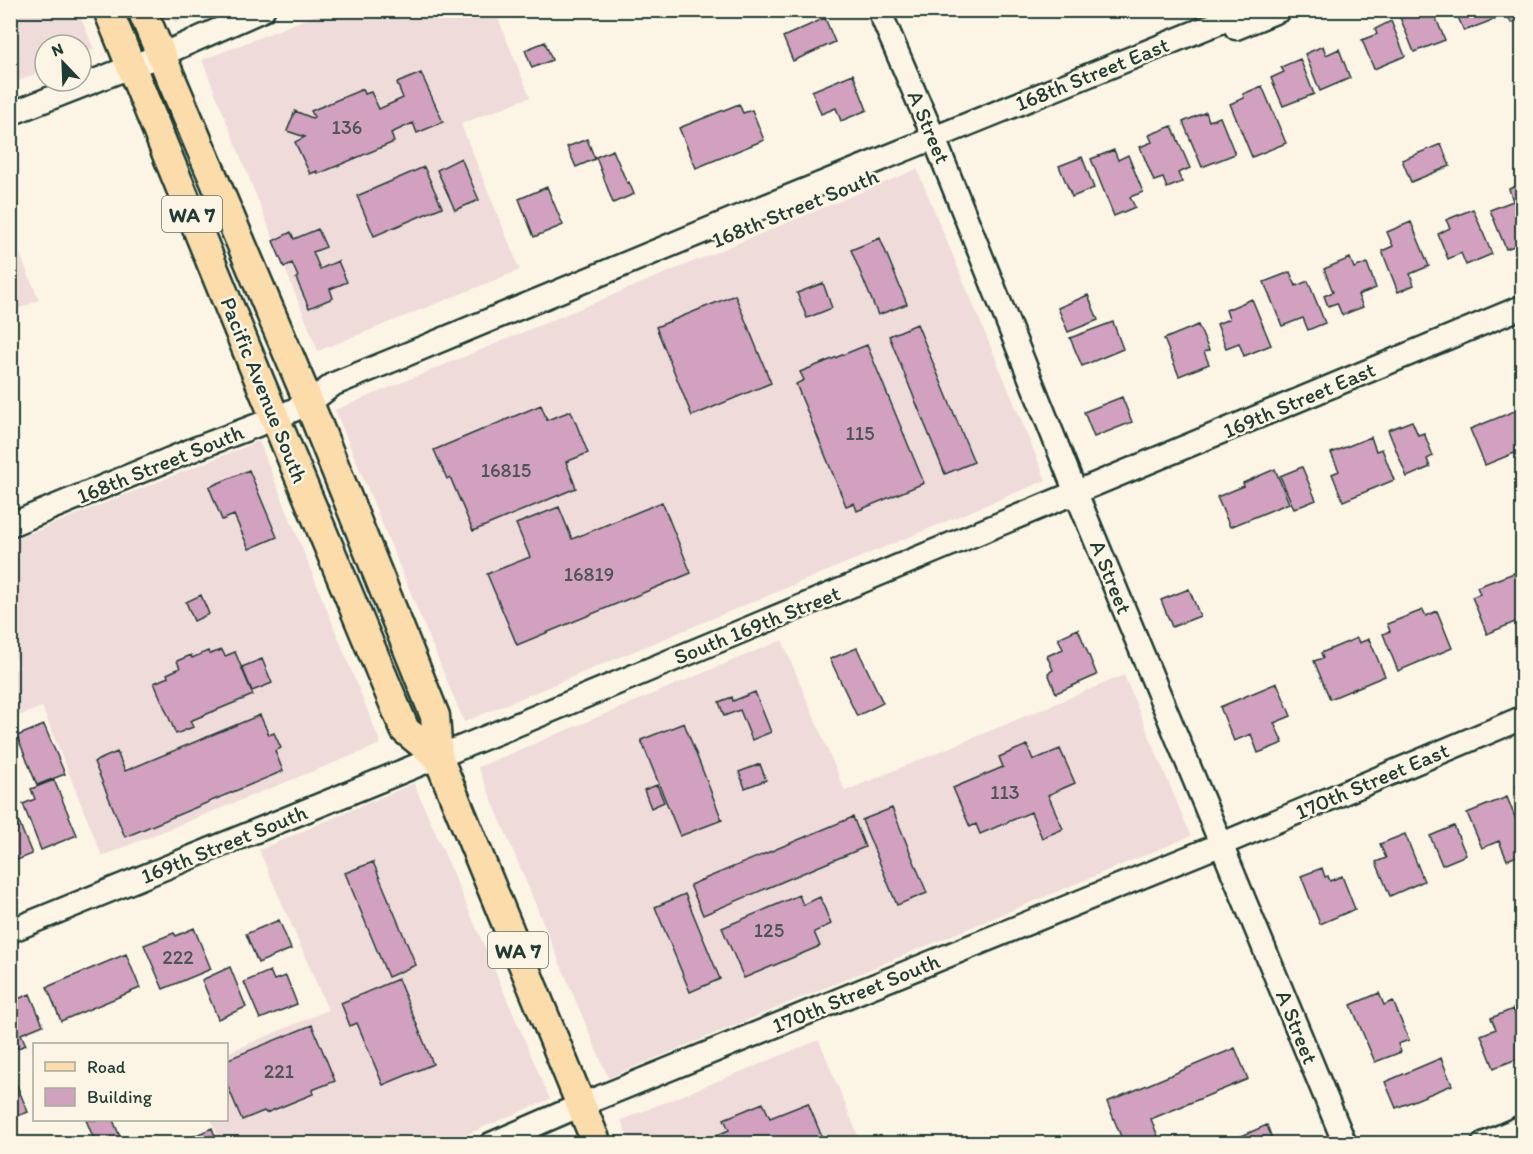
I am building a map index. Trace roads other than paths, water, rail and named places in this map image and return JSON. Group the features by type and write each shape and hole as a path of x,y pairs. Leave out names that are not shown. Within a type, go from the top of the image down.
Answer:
{"main road":[{"name":"Pacific Avenue South","path":"108,10 405,730 438,757"},
{"name":"Pacific Avenue South","path":"142,10 309,403 435,716 438,757 597,1143"}],"street":[{"path":"10,114 161,55 264,10"},
{"name":"A Street","path":"879,10 936,144 1076,493 1346,1143"},
{"name":"168th Street East","path":"936,144 1250,10"},
{"name":"168th Street South","path":"10,525 276,418 309,403 334,384 736,218 936,144 1280,10"},
{"name":"169th Street East","path":"1076,493 1522,307"},
{"name":"South 169th Street","path":"438,757 1076,493"},
{"name":"170th Street East","path":"1222,844 1522,718"},
{"name":"169th Street South","path":"10,931 438,757"},
{"name":"170th Street South","path":"491,1143 1222,844"},
{"path":"1483,1143 1522,1127"}]}
